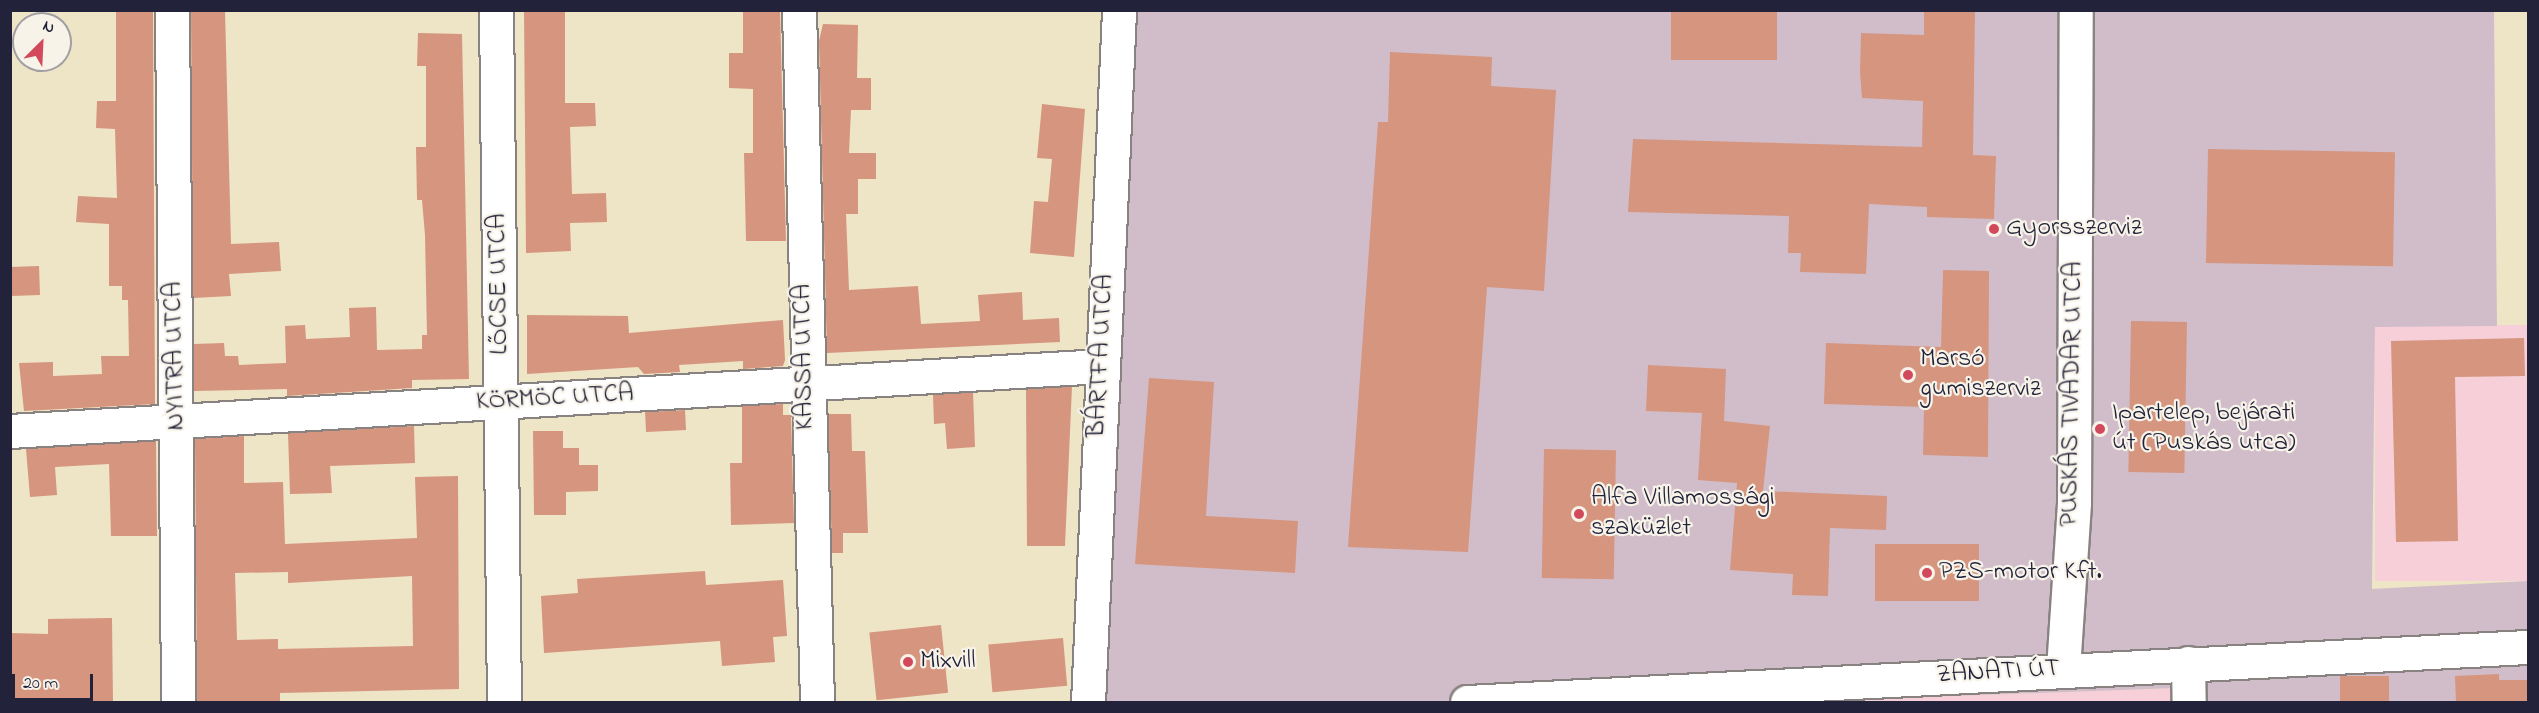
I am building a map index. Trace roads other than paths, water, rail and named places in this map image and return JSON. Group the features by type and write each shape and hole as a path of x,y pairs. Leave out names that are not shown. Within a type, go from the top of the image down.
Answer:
{"street":[{"name":"NYITRA UTCA","path":"172,10 178,702"},
{"name":"LŐCSE UTCA","path":"496,10 504,702"},
{"name":"KASSA UTCA","path":"799,10 804,384 816,702"},
{"name":"BÁRTFA UTCA","path":"1088,702 1100,366 1119,10"},
{"name":"PUSKÁS TIVADAR UTCA","path":"2063,669 2074,502 2076,10"},
{"name":"KÖRMÖC UTCA","path":"10,431 1100,366"},
{"name":"ZANATI ÚT","path":"1467,702 2063,669 2529,647"},
{"path":"2188,663 2189,702"}],"place":[{"name":"Gyorsszerviz","path":"1994,229"},
{"name":"Marsó gumiszerviz","path":"1908,375"},
{"name":"Ipartelep, bejárati út (Puskás utca)","path":"2100,429"},
{"name":"Alfa Villamossági szaküzlet","path":"1579,514"},
{"name":"PZS-motor Kft.","path":"1927,573"},
{"name":"Mixvill","path":"908,662"}]}
